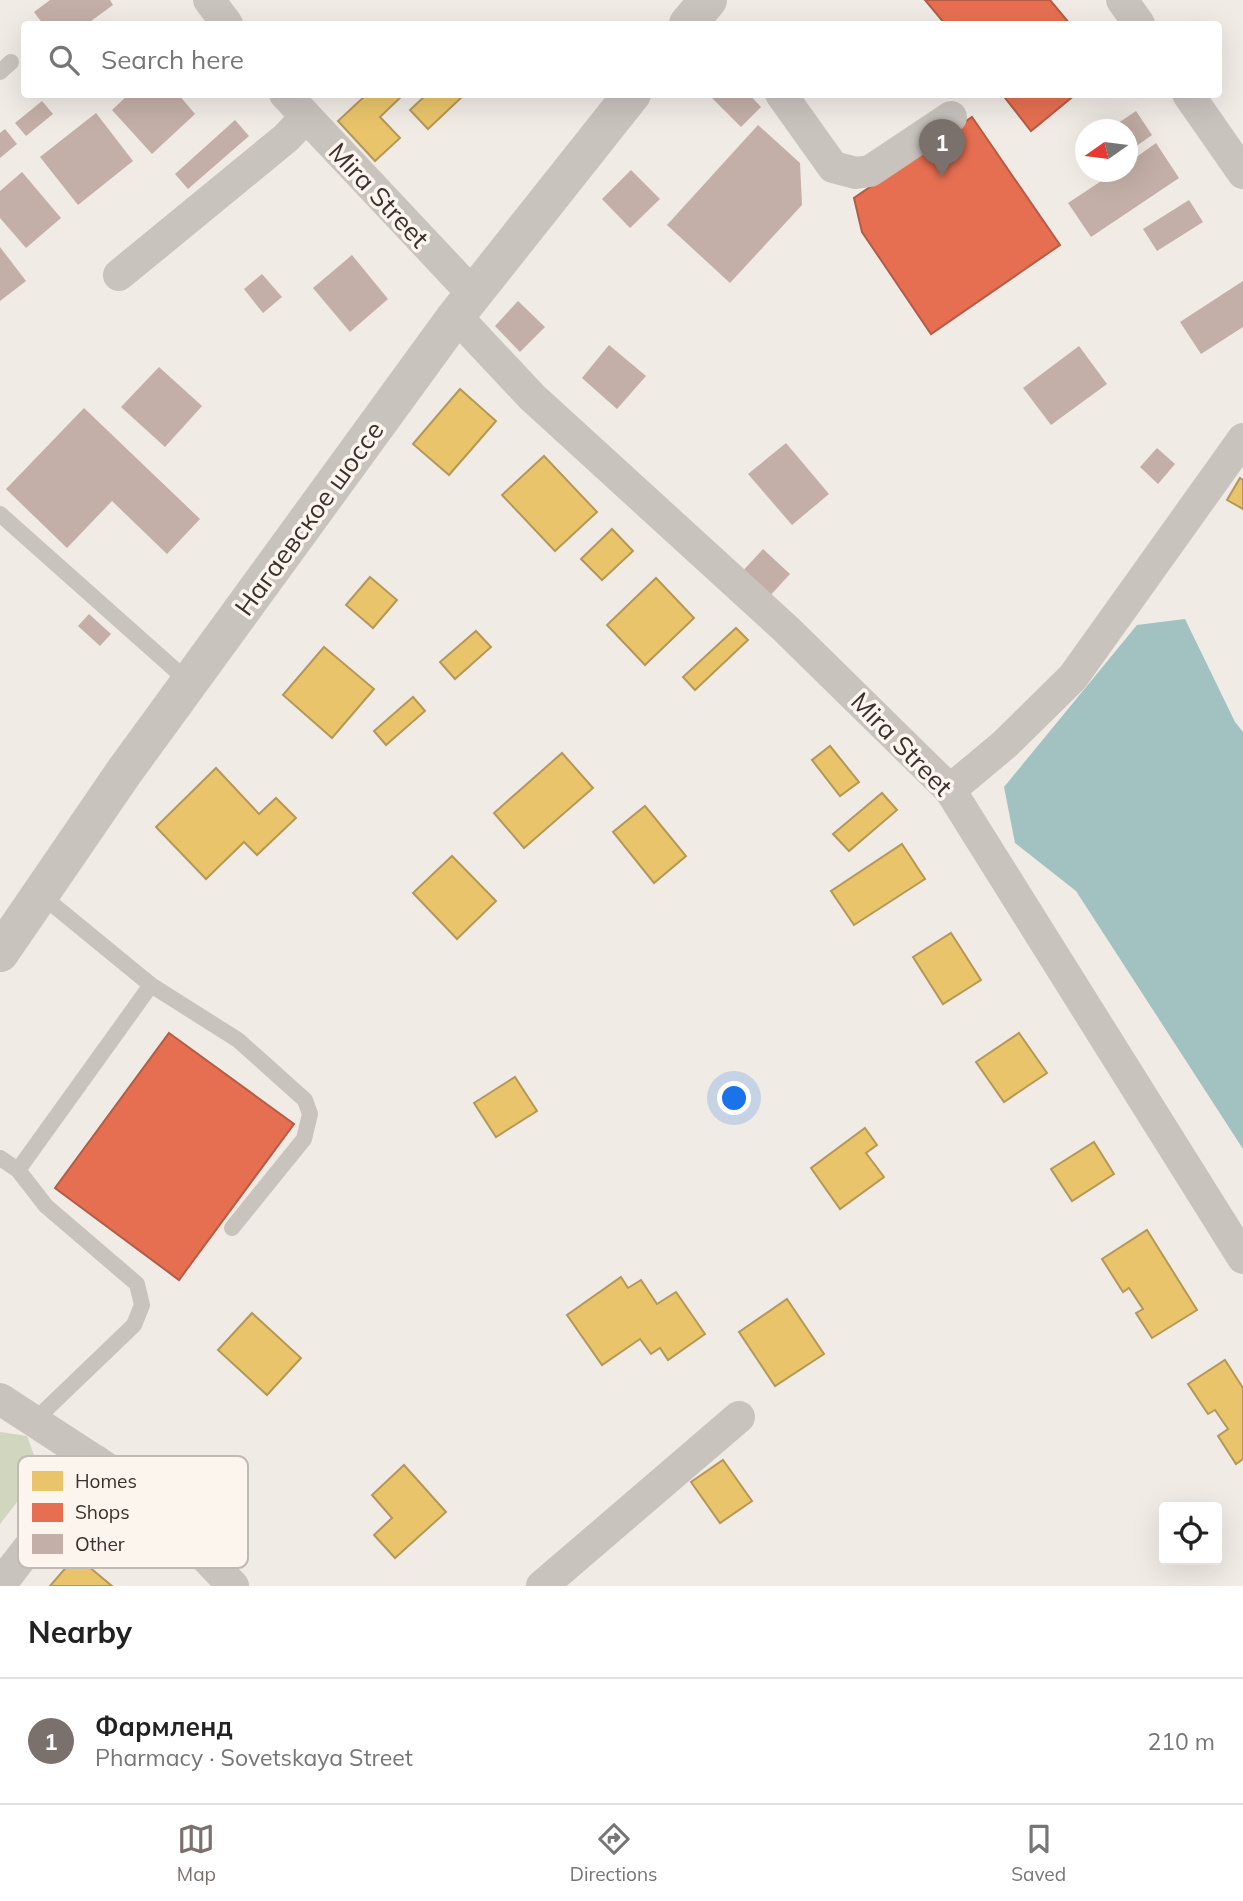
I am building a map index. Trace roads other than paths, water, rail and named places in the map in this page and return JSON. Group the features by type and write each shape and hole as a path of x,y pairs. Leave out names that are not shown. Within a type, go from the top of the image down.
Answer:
{"street":[{"path":"209,0 225,21"},
{"path":"690,21 708,0"},
{"path":"1122,0 1137,21"},
{"name":"Нагаевское шоссе","path":"0,953 124,772 465,305 629,98"},
{"path":"784,98 833,167 856,173 870,171 951,117"},
{"path":"1191,98 1243,173"},
{"path":"119,275 286,138 296,106"},
{"name":"Mira Street","path":"296,106 465,305 532,397 786,629 950,790 1243,1258"},
{"path":"950,790 1005,744 1073,677 1243,439"},
{"path":"0,1399 88,1456"},
{"path":"542,1586 739,1417"},
{"path":"0,1585 18,1562"},
{"path":"216,1568 233,1586"}],"lane":[{"path":"0,513 190,682"},
{"path":"40,894 151,985 238,1040 305,1100 310,1114 303,1139 232,1228"},
{"path":"18,1170 151,985"},
{"path":"0,1158 18,1170 46,1206 137,1284 142,1305 135,1325 34,1421"}],"water":[{"path":"1185,619 1235,722 1243,732 1243,1149 1076,891 1015,843 1004,787 1137,625"}],"place":[{"name":"Фармленд","path":"942,177"}]}
